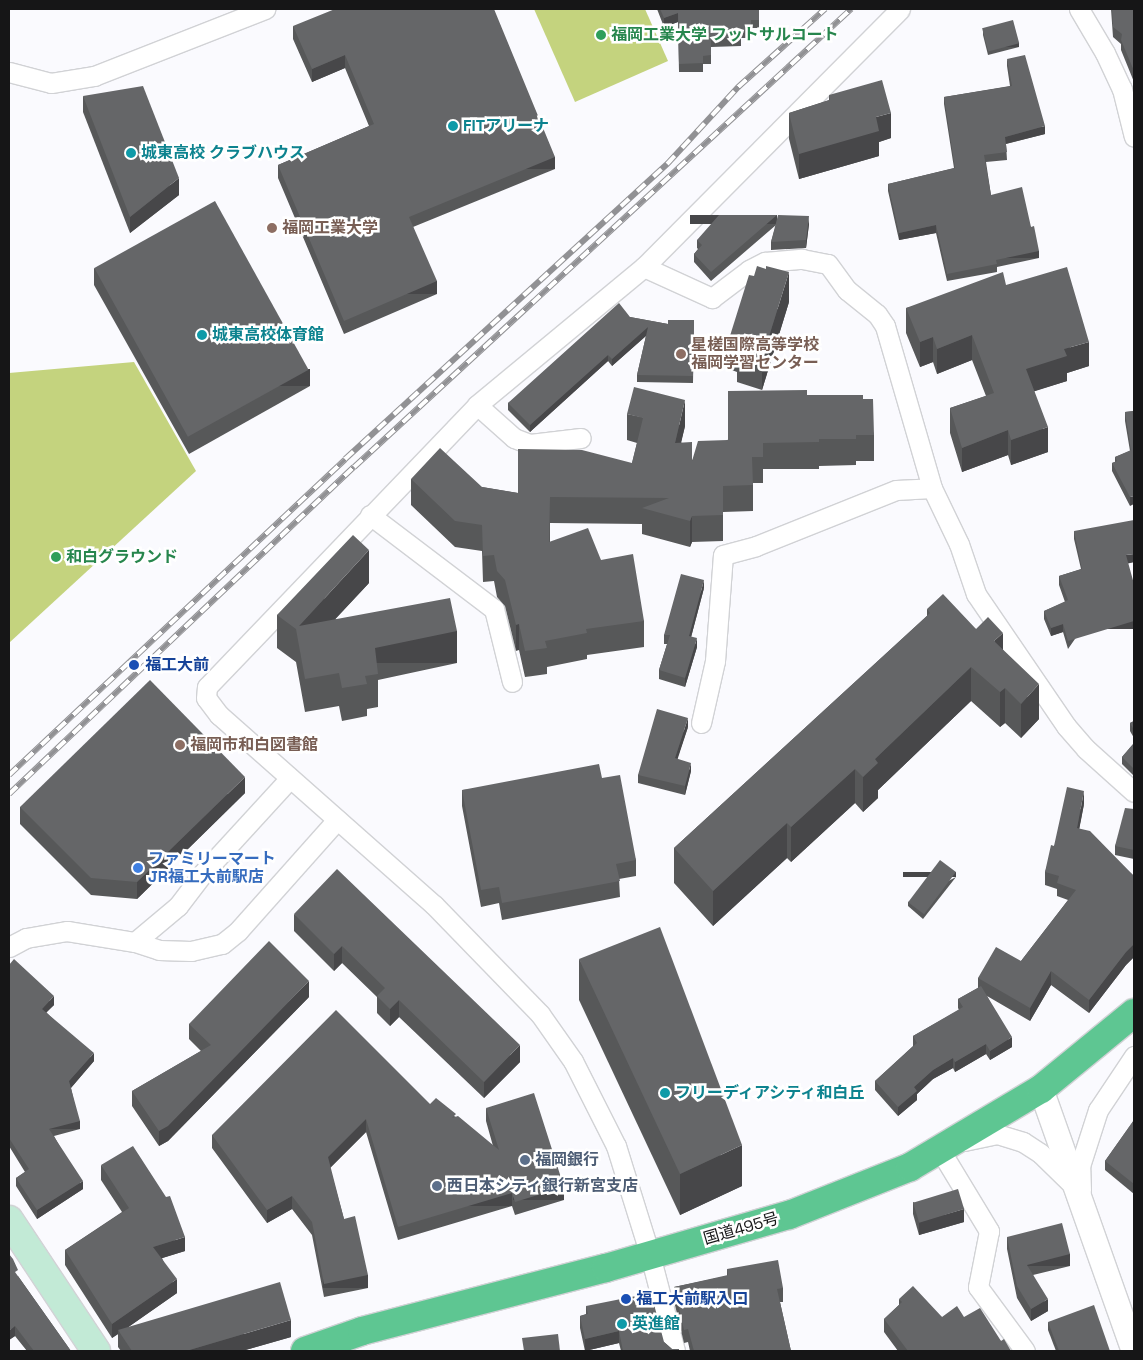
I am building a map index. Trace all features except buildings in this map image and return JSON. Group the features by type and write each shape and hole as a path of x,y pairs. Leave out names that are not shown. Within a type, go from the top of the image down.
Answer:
{"highway":[{"name":"国道495号","path":"305,1351 362,1331 650,1255 789,1214 910,1167 1042,1089 1134,1013"}],"main road":[{"path":"9,1220 96,1351"}],"street":[{"path":"9,72 50,83 94,76 265,9"},
{"path":"675,1351 650,1255 616,1146 573,1061 540,1014 434,905 219,715 206,698 207,687 477,405 644,267 900,9"},
{"path":"1079,9 1105,53 1122,89 1134,137"},
{"path":"644,267 712,298 749,270 765,262 802,258 828,264 847,290 877,314 885,326 932,488 959,544 976,594 1066,726 1086,749 1134,792"},
{"path":"477,405 514,438 530,444 581,438"},
{"path":"701,723 715,661 723,555 756,546 896,490 932,488"},
{"path":"370,515 494,609 512,682"},
{"path":"135,942 178,906 204,872 290,778"},
{"path":"9,947 26,938 66,931 135,942 159,950 191,951 222,944 238,931 337,820"},
{"path":"1081,1193 1080,1166 1086,1139 1098,1110 1134,1056"},
{"path":"1042,1089 1081,1193 1134,1351"},
{"path":"1025,1351 978,1287 988,1231 946,1147 997,1134 1022,1142 1040,1153 1081,1193"}],"green space":[{"name":"福岡工業大学 フットサルコート","path":"534,9 645,9 668,61 575,102"},
{"name":"和白グラウンド","path":"134,362 196,471 9,643 9,373"}],"railway":[{"path":"9,775 345,459 667,164 738,87 825,9"},
{"path":"9,794 354,467 851,9"}],"place":[{"name":"福岡工業大学 フットサルコート","path":"601,35"},
{"name":"FITアリーナ","path":"453,126"},
{"name":"城東高校 クラブハウス","path":"131,153"},
{"name":"福岡工業大学","path":"272,228"},
{"name":"城東高校体育館","path":"202,335"},
{"name":"星槎国際高等学校 福岡学習センター","path":"681,354"},
{"name":"和白グラウンド","path":"56,557"},
{"name":"福工大前","path":"134,665"},
{"name":"福岡市和白図書館","path":"180,745"},
{"name":"ファミリーマート JR福工大前駅店","path":"138,868"},
{"name":"フリーディアシティ和白丘","path":"665,1093"},
{"name":"福岡銀行","path":"525,1160"},
{"name":"西日本シティ銀行新宮支店","path":"437,1186"},
{"name":"福工大前駅入口","path":"626,1299"},
{"name":"英進館","path":"622,1324"}]}
